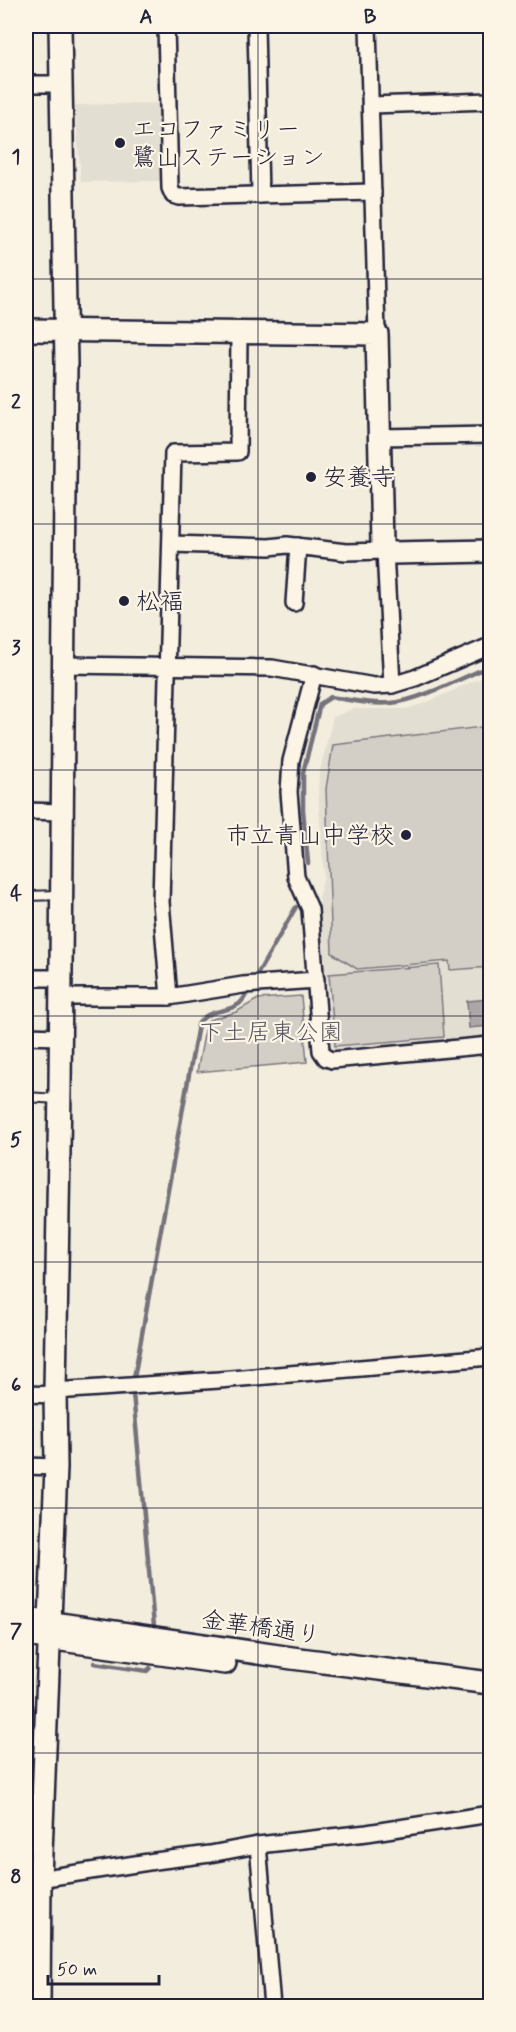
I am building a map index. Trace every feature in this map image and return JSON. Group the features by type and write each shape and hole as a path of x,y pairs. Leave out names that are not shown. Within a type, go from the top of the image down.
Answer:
{"street":[{"path":"39,2007 33,1879 50,1630 56,1467 55,1393 60,1099 65,331 60,26"},
{"path":"166,26 170,188 173,195 179,197 373,192"},
{"path":"256,26 260,195"},
{"path":"368,26 382,544 385,551 392,684"},
{"path":"26,84 60,84"},
{"path":"370,105 490,101"},
{"path":"26,330 377,334"},
{"path":"169,997 161,902 173,453 238,452 239,332"},
{"path":"380,437 490,435"},
{"path":"171,544 298,546 346,552 490,551"},
{"path":"294,603 298,546"},
{"path":"64,665 272,668 374,686 415,678 490,646"},
{"path":"314,675 291,761 289,792 296,877 310,909 321,1051 326,1058 332,1060 490,1046"},
{"path":"26,811 63,812"},
{"path":"26,978 61,988 169,997 243,985 316,980"},
{"path":"26,1036 60,1037"},
{"path":"26,1394 490,1357"},
{"path":"26,1466 56,1467"},
{"name":"金華橋通り","path":"26,1619 50,1630 490,1698"},
{"name":"金華橋通り","path":"26,1635 50,1630 490,1683"},
{"path":"33,1879 258,1845 367,1833 490,1814"},
{"path":"258,1845 272,2007"}],"lane":[{"path":"26,896 62,895"},
{"path":"26,1097 60,1099"}],"shaded area":[{"name":"エコファミリー 鷺山ステーション","path":"161,103 162,181 81,182 75,105"},
{"name":"市立青山中学校","path":"490,674 490,1038 336,1051 332,1047 319,895 324,875 318,794 319,775 333,717 353,709 406,709"},
{"path":"490,999 490,1026 469,1028 467,1001"}],"green space":[{"name":"市立青山中学校","path":"490,726 490,967 450,970 449,961 357,969 332,953 326,789 333,745"},
{"path":"439,965 444,1037 335,1046 329,974"},
{"name":"下土居東公園","path":"301,996 307,1062 197,1072 206,1024 209,1020 236,1012 258,999"}],"waterway":[{"path":"308,863 303,810 303,773 320,704 331,697 376,703 402,701 427,693 490,666"},
{"path":"254,980 296,907"},
{"path":"154,1626 133,1393 134,1378 198,1025 206,1016 239,1004 250,988"},
{"path":"94,1663 147,1671 150,1668"}],"place":[{"name":"エコファミリー 鷺山ステーション","path":"120,143"},
{"name":"安養寺","path":"311,477"},
{"name":"松福","path":"124,601"},
{"name":"市立青山中学校","path":"406,835"}]}
